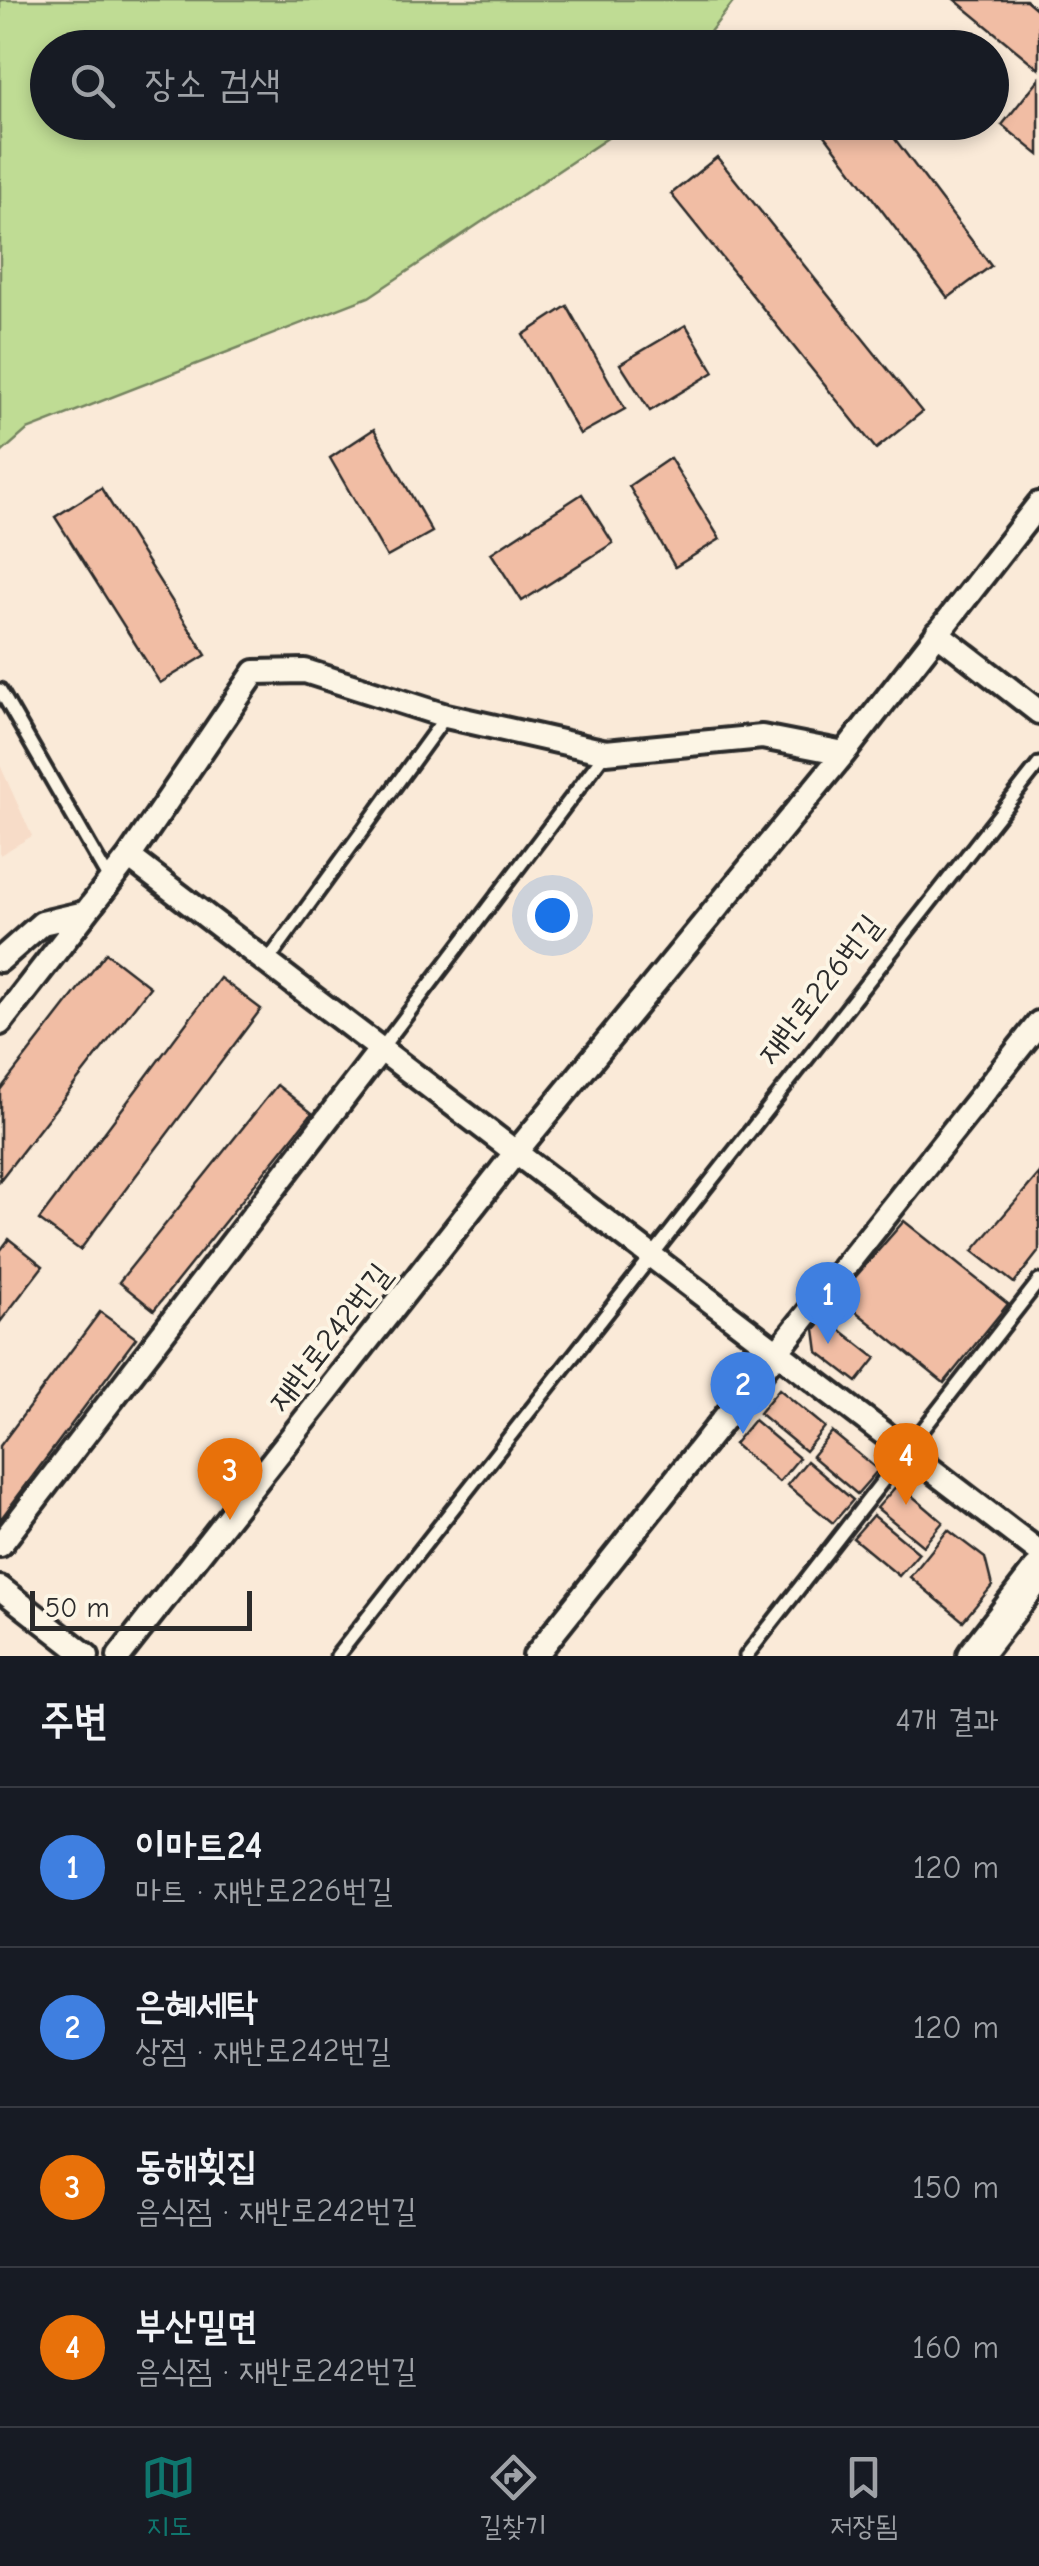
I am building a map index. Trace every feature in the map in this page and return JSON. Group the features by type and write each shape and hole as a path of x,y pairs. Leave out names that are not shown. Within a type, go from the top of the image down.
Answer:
{"main road":[{"path":"974,1656 1039,1572"}],"street":[{"path":"516,1152 844,753 1039,504"},
{"path":"938,633 1039,712"},
{"path":"0,1023 129,856 254,672 306,670 446,716 606,752 762,736 844,753"},
{"path":"129,856 1039,1552"},
{"path":"0,960 42,924 85,914"},
{"path":"534,1656 774,1350 1039,1023"},
{"path":"0,1545 381,1050"},
{"name":"재반로242번길","path":"118,1656 516,1152"},
{"path":"0,1588 87,1656"}],"lane":[{"path":"0,690 110,880"},
{"path":"267,962 446,716"},
{"path":"381,1050 606,752"},
{"name":"재반로226번길","path":"650,1255 1039,764"},
{"path":"337,1656 650,1255"},
{"path":"746,1656 1039,1281"}],"shaded area":[{"path":"0,765 32,836 0,855"}],"green space":[{"path":"0,0 735,0 711,30 30,30 30,140 604,140 369,297 27,430 0,454"}],"building":[{"path":"955,0 1026,0 1039,11 1039,69 1009,44 1009,30 992,30"},
{"path":"1039,79 1039,155 1009,131 1009,116"},
{"path":"829,140 896,140 991,266 948,298"},
{"path":"717,157 922,412 876,449 671,194"},
{"path":"567,306 625,409 580,434 523,335"},
{"path":"686,325 714,372 650,411 620,364"},
{"path":"374,429 432,532 387,557 330,458"},
{"path":"670,458 720,539 675,567 629,486"},
{"path":"101,488 206,655 160,683 55,517"},
{"path":"582,494 613,543 522,601 491,553"},
{"path":"106,953 150,987 0,1180 0,1090"},
{"path":"220,978 261,1009 80,1250 39,1220"},
{"path":"277,1085 312,1113 154,1310 119,1282"},
{"path":"1039,1174 1039,1251 1014,1283 973,1251"},
{"path":"904,1221 1008,1304 944,1383 838,1297"},
{"path":"9,1239 43,1266 0,1322 0,1251"},
{"path":"100,1312 136,1338 0,1520 0,1446"},
{"path":"825,1318 876,1358 857,1382 818,1352 815,1329"},
{"path":"779,1389 825,1427 805,1451 759,1413"},
{"path":"754,1420 799,1458 779,1482 734,1444"},
{"path":"832,1432 878,1470 857,1494 812,1456"},
{"path":"807,1461 853,1500 833,1523 787,1485"},
{"path":"898,1484 943,1522 923,1546 877,1508"},
{"path":"873,1515 919,1553 899,1576 853,1538"},
{"path":"948,1530 985,1558 992,1586 963,1621 910,1577"}],"place":[{"name":"이마트24","path":"828,1344"},
{"name":"은혜세탁","path":"743,1434"},
{"name":"부산밀면","path":"906,1505"},
{"name":"동해횟집","path":"230,1520"}]}
